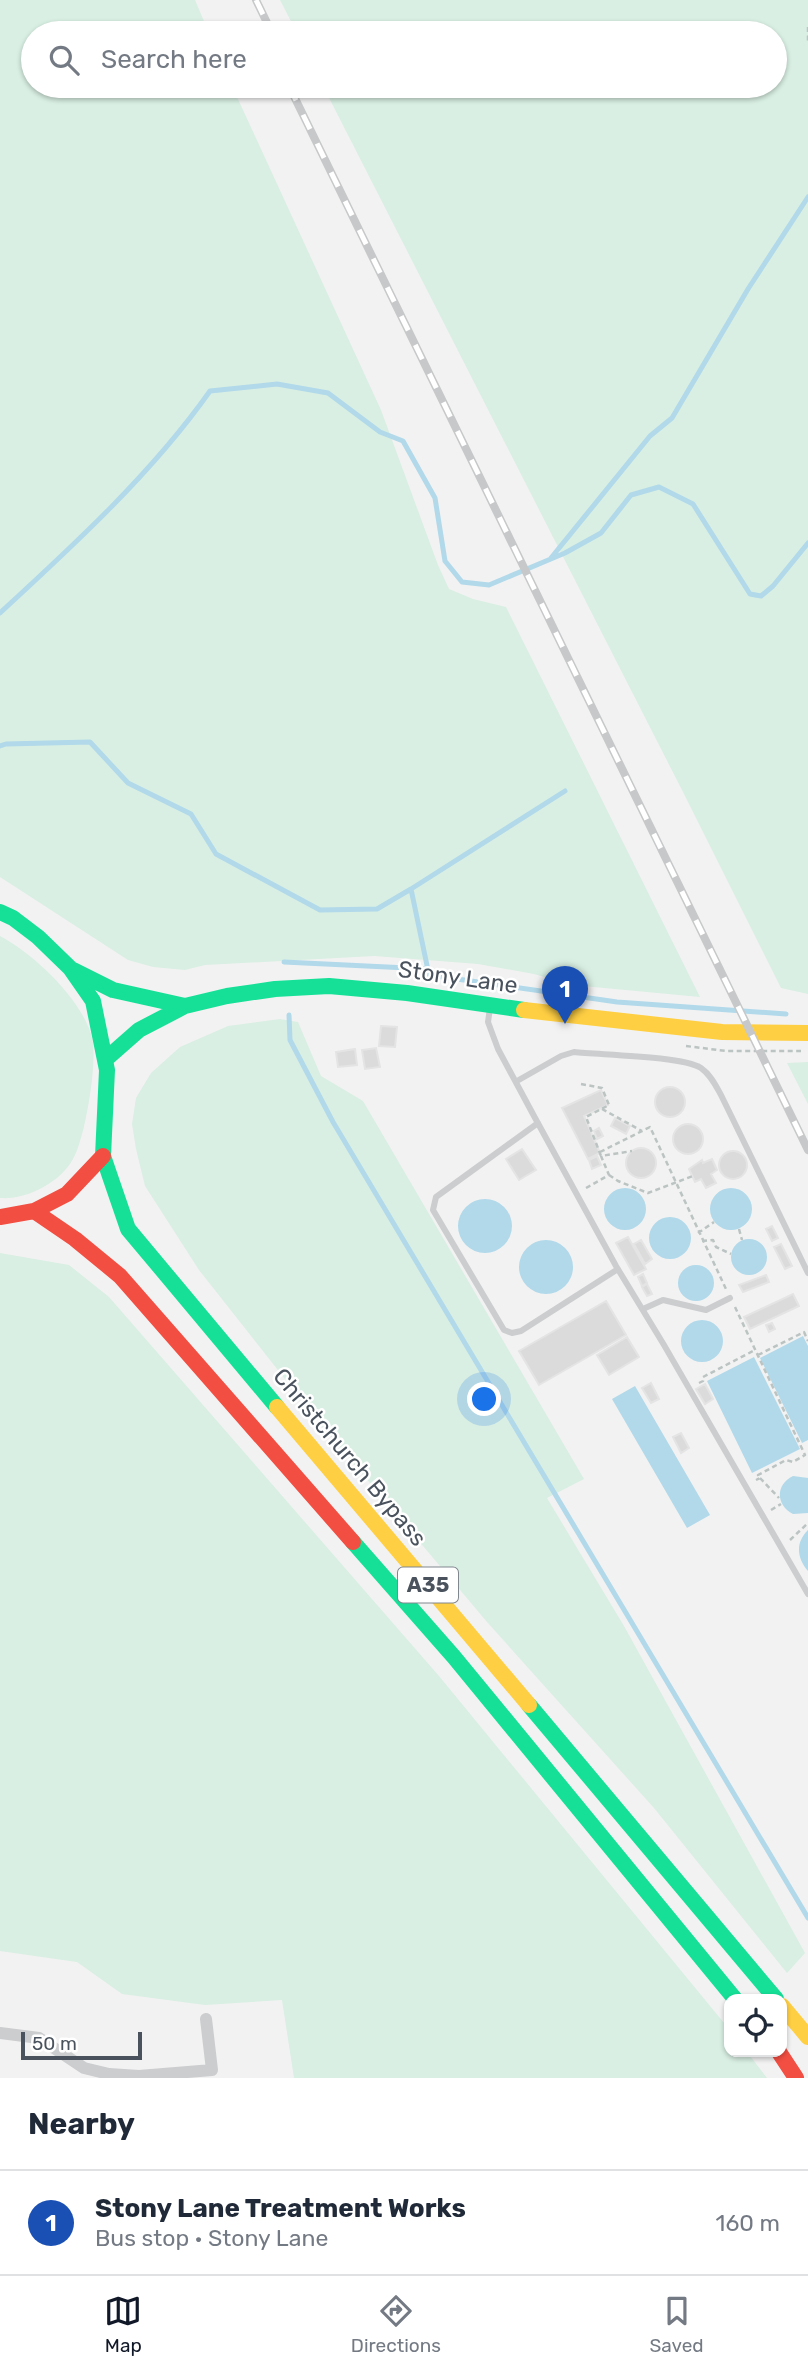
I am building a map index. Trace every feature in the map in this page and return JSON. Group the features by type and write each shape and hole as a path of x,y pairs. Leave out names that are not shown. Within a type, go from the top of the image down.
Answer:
{"main road":[{"path":"0,912 13,918 38,937 70,968 93,1001 106,1059 107,1091 103,1156 67,1194 34,1211 0,1217"},
{"name":"Stony Lane","path":"70,968 95,984 141,999 185,1006"},
{"name":"Stony Lane","path":"106,1059 139,1030 185,1006 275,989 329,986 407,993 490,1006 722,1032 808,1033"},
{"name":"Christchurch Bypass","path":"103,1156 128,1229 772,1994"},
{"name":"A35","path":"34,1211 75,1239 120,1276 454,1657 732,1994"},
{"path":"787,2012 808,2037"},
{"path":"782,2057 796,2078"}],"street":[{"path":"0,2033 39,2038 84,2068 109,2076 212,2074 206,2019"}],"lane":[{"path":"490,1006 488,1022 498,1049 538,1123 618,1269 808,1594"},
{"path":"517,1081 561,1056 574,1052 683,1062 701,1069 714,1080 808,1273"},
{"path":"538,1123 436,1197 433,1210 453,1247 504,1330 512,1333 521,1331 618,1269"},
{"path":"643,1309 663,1300 706,1310 730,1298"}],"path":[{"path":"808,27 808,44"},
{"path":"581,1084 602,1088 609,1105 586,1116 608,1175 648,1193 693,1176"},
{"path":"602,1109 642,1131"},
{"path":"601,1156 632,1151"},
{"path":"577,1193 608,1175"},
{"path":"698,1233 714,1222"},
{"path":"739,1229 742,1240"},
{"path":"702,1241 713,1240 716,1247 731,1254"},
{"path":"758,1356 804,1332 808,1341"},
{"path":"689,1388 703,1381 703,1377 755,1350"},
{"path":"805,1455 808,1461"},
{"path":"760,1478 779,1498"},
{"path":"780,1546 794,1538 808,1523"}],"green space":[{"path":"0,0 195,0 204,21 21,21 21,98 238,98 381,410 449,589 473,599 506,607 700,997 572,985 534,974 478,964 374,956 205,965 185,970 153,967 128,960 0,877"},
{"path":"280,0 808,0 808,994 781,988 329,98 787,98 787,21 291,21"},
{"path":"0,936 42,966 68,994 87,1023 93,1049 92,1081 86,1118 73,1159 60,1176 51,1182 31,1193 10,1198 0,1198"},
{"path":"280,1019 298,1022 321,1076 363,1101 584,1479 547,1498 624,1626 805,1953 787,1973 654,1808 487,1622 322,1426 199,1270 145,1186 132,1124 136,1098 151,1073 180,1047 228,1026"},
{"path":"808,1062 808,1104 787,1063"},
{"path":"0,1253 69,1265 109,1297 439,1676 724,2023 724,2057 751,2057 767,2078 294,2078 282,2000 205,2005 122,1994 77,1962 0,1951"}],"water":[{"path":"625,1188 640,1194 646,1209 640,1224 625,1230 610,1224 604,1209 610,1194"},
{"path":"731,1188 746,1194 752,1209 746,1224 731,1230 716,1224 710,1209 716,1194"},
{"path":"485,1199 504,1207 512,1226 504,1245 485,1253 466,1245 458,1226 466,1207"},
{"path":"670,1217 685,1223 691,1238 685,1253 670,1259 655,1253 649,1238 655,1223"},
{"path":"749,1239 762,1244 767,1257 762,1270 749,1275 736,1270 731,1257 736,1244"},
{"path":"546,1240 565,1248 573,1267 565,1286 546,1294 527,1286 519,1267 527,1248"},
{"path":"696,1265 709,1270 714,1283 709,1296 696,1301 683,1296 678,1283 683,1270"},
{"path":"702,1320 717,1326 723,1341 717,1356 702,1362 687,1356 681,1341 687,1326"},
{"path":"803,1336 808,1346 808,1440 802,1443 760,1358"},
{"path":"754,1357 800,1449 752,1473 707,1381"},
{"path":"635,1386 710,1515 687,1528 612,1399"},
{"path":"793,1476 808,1478 808,1513 793,1514 783,1506 780,1495 783,1484"},
{"path":"808,1530 808,1571 802,1561 799,1545"}],"building":[{"path":"381,1026 397,1027 395,1047 379,1046"},
{"path":"376,1048 380,1067 365,1069 362,1050"},
{"path":"355,1049 357,1065 338,1067 336,1052"},
{"path":"670,1087 680,1092 685,1102 680,1112 670,1117 660,1112 655,1102 660,1092"},
{"path":"601,1090 608,1105 584,1116 600,1153 588,1159 562,1108"},
{"path":"615,1118 630,1126 626,1134 611,1126"},
{"path":"688,1124 698,1129 703,1139 698,1149 688,1154 678,1149 673,1139 678,1129"},
{"path":"599,1128 603,1136 597,1139 594,1131"},
{"path":"641,1148 651,1153 656,1163 651,1173 641,1178 631,1173 626,1163 631,1153"},
{"path":"522,1149 536,1170 519,1180 506,1159"},
{"path":"733,1151 743,1155 747,1165 743,1175 733,1179 723,1175 719,1165 723,1155"},
{"path":"597,1156 601,1165 592,1169 589,1160"},
{"path":"712,1159 717,1170 711,1174 716,1183 706,1188 701,1179 695,1182 689,1169 702,1160 703,1163"},
{"path":"772,1226 778,1238 772,1241 766,1229"},
{"path":"628,1237 646,1269 634,1275 616,1243"},
{"path":"641,1240 652,1259 645,1264 634,1244"},
{"path":"781,1244 792,1266 785,1269 774,1247"},
{"path":"643,1274 647,1283 642,1286 638,1277"},
{"path":"766,1275 769,1282 743,1292 739,1285"},
{"path":"647,1284 652,1294 647,1296 642,1287"},
{"path":"793,1294 799,1306 750,1329 744,1317"},
{"path":"606,1301 626,1335 539,1385 519,1351"},
{"path":"772,1323 775,1329 769,1332 766,1325"},
{"path":"627,1337 639,1357 609,1375 597,1355"},
{"path":"651,1383 659,1399 651,1403 642,1388"},
{"path":"705,1384 713,1399 705,1404 696,1389"},
{"path":"681,1433 689,1448 681,1453 673,1437"}],"waterway":[{"path":"551,558 650,436 672,418 748,289 808,197"},
{"path":"0,613 138,479 210,391 277,384 328,393 380,432 403,441 435,498 445,561 462,582 489,585 565,553 601,533 631,495 659,487 693,504 750,594 761,596 773,586 808,543"},
{"path":"0,746 90,742 128,783 191,814 216,854 320,910 377,909 411,889 429,975 617,1002 786,1014"},
{"path":"411,889 565,791"},
{"path":"284,962 428,969"},
{"path":"289,1015 290,1040 333,1122 808,1918"}],"railway":[{"path":"256,0 266,21"},
{"path":"295,98 808,1150"}],"traffic: fast":[{"path":"0,912 13,918 38,937 70,968 93,1001 107,1070 103,1156 128,1229 277,1407"},
{"path":"73,970 113,990 185,1006"},
{"path":"106,1059 139,1030 185,1006 275,989 329,986 407,993 524,1010"},
{"path":"353,1542 454,1657 731,1994"},
{"path":"529,1705 772,1994"}],"traffic: slow":[{"path":"524,1010 722,1032 808,1033"},
{"path":"277,1407 529,1705"},
{"path":"787,2012 808,2037"}],"traffic: jam":[{"path":"0,1217 34,1211 67,1194 103,1156"},
{"path":"34,1211 75,1239 120,1276 353,1542"},
{"path":"782,2057 796,2078"}],"place":[{"name":"Stony Lane Treatment Works","path":"565,1024"}]}
